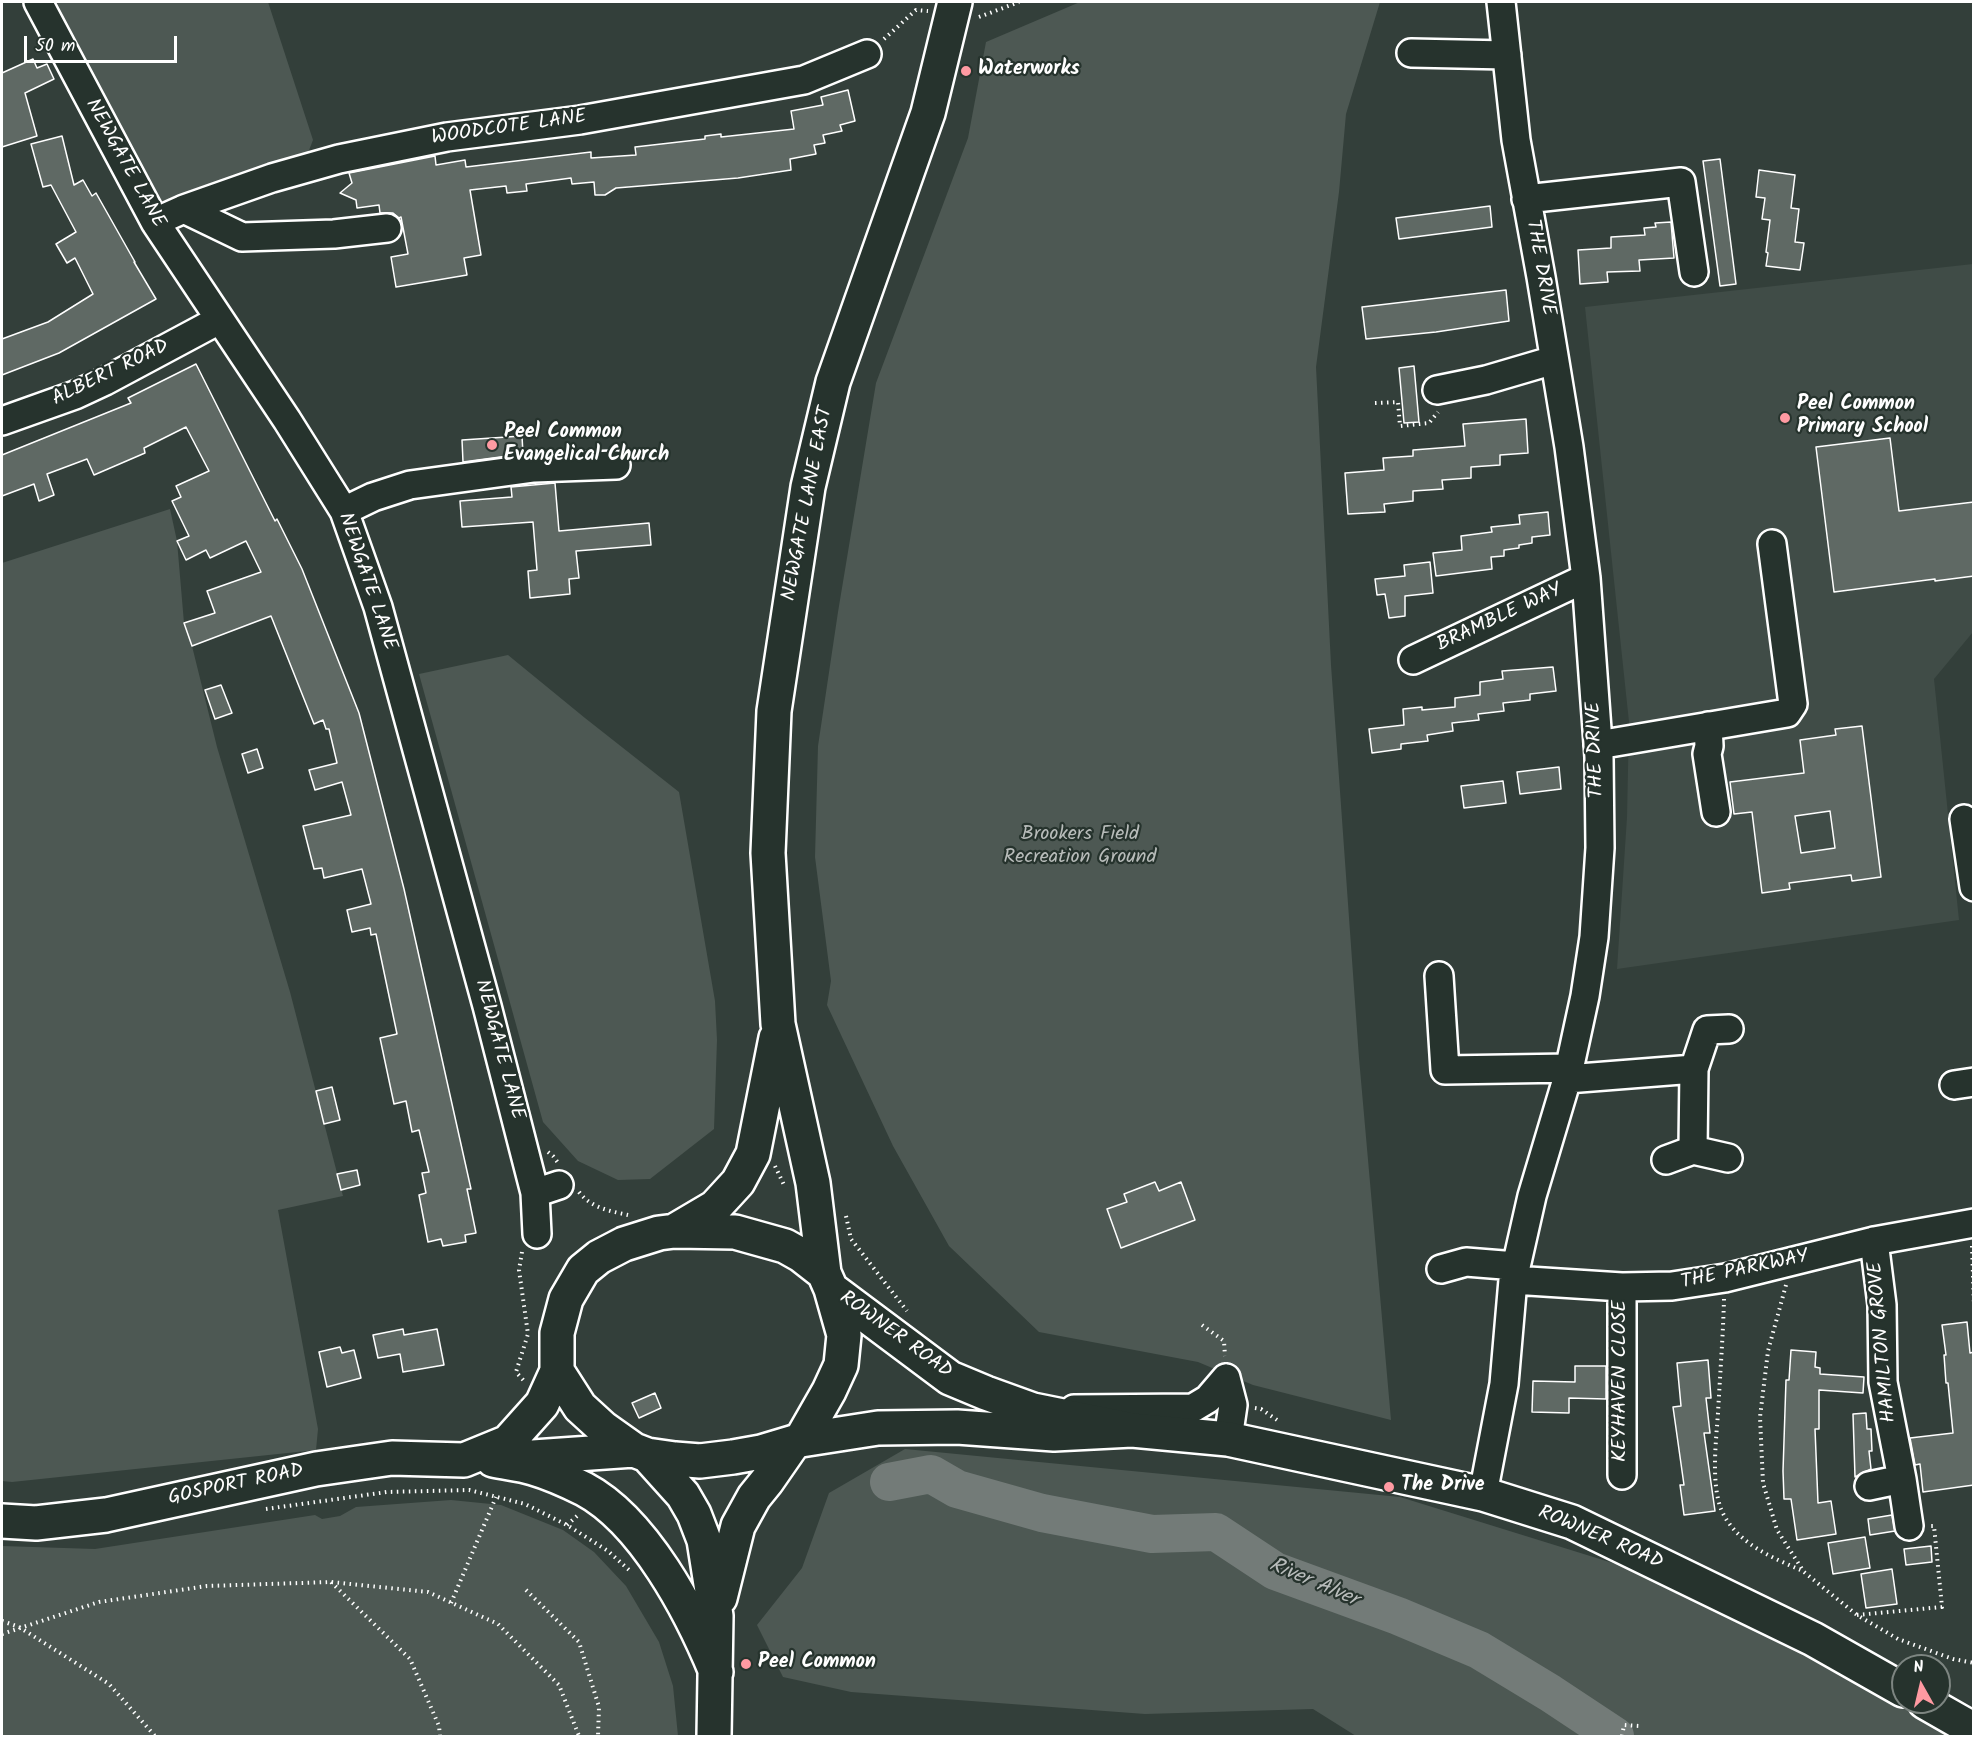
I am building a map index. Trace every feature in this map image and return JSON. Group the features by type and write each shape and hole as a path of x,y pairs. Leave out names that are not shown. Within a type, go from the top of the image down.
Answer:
{"main road":[{"name":"NEWGATE LANE EAST","path":"716,1616 738,1526 754,1497 797,1441 829,1391 841,1365 844,1335 828,1281 813,1183 778,1024 768,853 774,711 808,487 833,382 928,113 955,2"},
{"name":"NEWGATE LANE EAST","path":"675,1231 715,1207 738,1182 753,1154 778,1024"},
{"name":"ROWNER ROAD","path":"675,1231 735,1232 785,1246 801,1255 828,1281 950,1378 1033,1410 1132,1430 1228,1438 1483,1494 1572,1522 1813,1639 1891,1683"},
{"path":"482,1459 508,1442 543,1404 557,1371 556,1342 566,1299 583,1270 599,1257 624,1244 659,1233 675,1231"},
{"path":"557,1371 580,1407 603,1428 640,1452 682,1494 694,1514 704,1540 716,1616 714,1737"},
{"name":"ROWNER ROAD","path":"482,1459 640,1452 700,1461 761,1452 797,1441 878,1428 957,1427 1054,1434 1132,1430"},
{"name":"GOSPORT ROAD","path":"2,1521 36,1523 106,1515 316,1469 392,1458 482,1459"},
{"path":"482,1459 533,1468 585,1490 612,1509 634,1531 672,1582 703,1641 716,1672"},
{"path":"1945,1714 1974,1730"}],"street":[{"name":"NEWGATE LANE","path":"38,2 155,222 287,420 344,511 378,607 520,1134 559,1185 537,1234"},
{"name":"THE DRIVE","path":"1483,1494 1504,1384 1515,1273 1532,1196 1568,1073 1585,996 1594,937 1600,848 1598,745 1586,578 1569,447 1516,140 1502,2"},
{"path":"1411,53 1507,55"},
{"name":"WOODCOTE LANE","path":"155,222 184,209 272,178 339,159 447,137 580,120 804,80 867,54"},
{"path":"1526,199 1681,182 1694,272"},
{"path":"184,209 242,237 334,234 387,228"},
{"name":"ALBERT ROAD","path":"2,421 105,381 219,320"},
{"path":"1437,391 1486,380 1554,360"},
{"path":"344,511 374,497 410,485 534,468 616,465"},
{"path":"1598,745 1787,712 1793,704 1773,544"},
{"name":"BRAMBLE WAY","path":"1413,660 1586,578"},
{"path":"1708,726 1707,754 1716,812"},
{"path":"1964,819 1974,887"},
{"path":"1439,976 1445,1070 1568,1073 1694,1068"},
{"path":"1693,1150 1694,1068 1718,1029"},
{"path":"1666,1160 1693,1150 1728,1158"},
{"name":"THE PARKWAY","path":"1441,1269 1466,1262 1515,1273 1622,1287 1672,1286 1725,1278 1874,1241 1970,1224"},
{"name":"HAMILTON GROVE","path":"1874,1241 1882,1305 1883,1382 1909,1526"},
{"name":"KEYHAVEN CLOSE","path":"1622,1287 1622,1475"},
{"path":"1033,1410 1193,1408 1208,1399 1226,1378"},
{"path":"1226,1378 1233,1405 1228,1438"},
{"path":"1869,1486 1902,1479"}],"path":[{"path":"1375,403 1398,402 1400,426 1429,423 1437,391"},
{"path":"520,1134 553,1156 559,1185 600,1208 636,1217"},
{"path":"843,1205 851,1239 913,1318"},
{"path":"1970,1224 1974,1305"},
{"path":"1783,1264 1787,1287 1768,1351 1760,1417 1763,1483 1777,1530 1804,1572"},
{"path":"1725,1278 1715,1446 1716,1485 1721,1510 1735,1530 1761,1552 1804,1572 1857,1615 1898,1639 1953,1659 1974,1663"},
{"path":"1202,1325 1224,1341 1226,1378"},
{"path":"1233,1405 1261,1409 1286,1426"},
{"path":"263,1510 387,1492 469,1490 525,1504 567,1525 608,1551 635,1575"},
{"path":"451,1603 496,1497"},
{"path":"1857,1615 1942,1607 1934,1526 1909,1526"},
{"path":"331,1582 410,1659 439,1726 440,1737"},
{"path":"2,1634 99,1602 207,1586 331,1582 428,1592 498,1624 559,1685 579,1737"},
{"path":"526,1590 579,1642 599,1707 598,1737"},
{"path":"2,1621 19,1628 109,1684 154,1737"},
{"path":"1622,1737 1624,1725 1640,1726"}],"shaded area":[{"name":"Peel Common Primary School","path":"1973,264 1973,632 1934,679 1959,920 1617,969 1627,817 1629,722 1585,307"}],"green space":[{"path":"55,2 268,2 313,140 306,158 159,202"},
{"name":"Brookers Field Recreation Ground","path":"1080,2 1380,2 1346,114 1339,192 1316,367 1331,665 1359,1058 1391,1420 1253,1385 1198,1362 1039,1332 949,1246 893,1146 827,1005 831,981 815,857 818,746 876,383 968,138 986,42"},
{"path":"170,509 177,541 184,623 192,646 217,747 290,992 343,1196 278,1210 318,1429 316,1450 12,1482 2,1481 2,563"},
{"path":"508,655 679,792 715,1001 717,1040 714,1129 650,1179 618,1180 578,1161 543,1122 419,674"},
{"path":"905,1449 1400,1497 1719,1596 1891,1697 1891,1714 1920,1714 1957,1736 1356,1736 1313,1709 1145,1714 851,1692 783,1677 757,1625 802,1568 829,1493"},
{"path":"451,1500 501,1505 563,1530 594,1552 626,1586 659,1642 673,1686 678,1736 2,1736 2,1546 95,1549 315,1515 322,1519 340,1516 356,1507"}],"building":[{"path":"33,59 37,68 47,64 54,79 25,93 37,136 2,147 2,73"},
{"path":"848,90 855,121 840,125 842,131 823,135 825,143 814,145 816,154 790,159 791,170 738,178 616,188 605,195 595,195 594,182 572,184 571,178 526,184 527,191 507,193 506,186 470,190 481,255 464,258 467,275 396,287 391,257 408,254 401,217 393,213 380,213 379,205 357,208 356,200 340,193 352,183 349,173 435,156 436,165 465,160 466,167 591,152 591,158 636,155 635,147 705,139 705,136 721,134 721,137 794,129 791,111 823,105 821,97"},
{"path":"62,136 74,185 83,180 92,196 96,193 156,299 59,353 2,375 2,339 48,322 93,294 75,258 67,263 56,244 76,232 51,185 43,187 31,144"},
{"path":"1720,159 1736,284 1720,286 1703,161"},
{"path":"1759,170 1795,175 1791,208 1799,209 1795,242 1804,243 1800,270 1766,266 1770,220 1762,219 1765,198 1756,197"},
{"path":"1490,206 1492,227 1399,239 1396,218"},
{"path":"1671,222 1674,258 1639,260 1640,271 1607,272 1608,282 1580,284 1578,250 1611,248 1611,237 1645,235 1644,228 1656,227 1655,223"},
{"path":"1506,290 1509,321 1366,339 1362,307"},
{"path":"196,364 275,521 277,519 302,569 359,713 404,889 471,1189 467,1189 476,1233 465,1235 466,1242 443,1246 441,1239 428,1242 419,1195 426,1193 422,1173 429,1172 419,1130 412,1132 406,1101 394,1104 380,1038 397,1034 376,934 371,935 370,928 352,932 347,910 371,904 362,869 324,878 322,868 314,869 303,826 351,815 342,782 315,790 309,770 337,763 329,729 326,729 323,720 314,724 271,616 192,646 184,623 215,613 207,591 261,572 246,541 210,558 206,550 186,560 177,541 189,536 172,501 181,497 176,486 209,471 186,427 144,448 145,453 94,475 87,459 47,474 54,495 39,501 34,484 2,496 2,455 131,403 128,398"},
{"path":"1414,366 1419,422 1404,423 1399,368"},
{"path":"1526,419 1528,453 1500,455 1500,465 1471,467 1471,478 1442,480 1443,489 1413,491 1413,501 1384,504 1385,512 1348,514 1345,473 1384,470 1383,458 1413,456 1413,450 1465,446 1463,424"},
{"name":"Peel Common Evangelical Church","path":"522,436 523,454 463,462 462,440"},
{"path":"1890,438 1899,511 1974,502 1974,576 1834,592 1816,447"},
{"path":"555,483 559,531 649,523 651,545 576,551 579,578 569,579 570,594 530,598 528,571 537,570 533,522 462,527 460,501 512,497 511,487"},
{"path":"1548,512 1550,535 1532,537 1532,543 1504,550 1504,556 1491,557 1492,569 1436,576 1433,553 1462,550 1461,536 1492,532 1491,527 1520,524 1519,515"},
{"path":"1430,562 1433,593 1405,596 1405,616 1389,618 1385,594 1377,595 1375,579 1405,576 1404,565"},
{"path":"1553,667 1556,691 1530,694 1530,700 1503,703 1504,711 1478,714 1479,720 1452,723 1453,731 1427,735 1428,741 1401,744 1401,749 1372,753 1369,729 1404,725 1403,709 1455,707 1455,698 1480,695 1480,682 1503,679 1502,671"},
{"path":"221,685 232,713 215,719 205,690"},
{"path":"1862,726 1881,877 1852,881 1851,875 1789,883 1790,889 1762,893 1752,812 1734,814 1730,782 1804,773 1800,740 1836,735 1835,729","holes":["1830,811 1835,848 1801,853 1795,816"]},
{"path":"257,749 263,768 248,773 242,754"},
{"path":"1559,767 1561,789 1520,794 1517,772"},
{"path":"1503,781 1506,803 1464,808 1461,786"},
{"path":"332,1087 340,1120 324,1124 316,1091"},
{"path":"357,1170 360,1185 341,1190 337,1174"},
{"path":"1155,1182 1159,1191 1181,1182 1195,1220 1121,1248 1107,1209 1127,1202 1124,1194"},
{"path":"1967,1322 1970,1353 1974,1352 1974,1485 1923,1492 1920,1464 1915,1465 1910,1438 1953,1433 1948,1383 1946,1383 1944,1355 1946,1355 1942,1325"},
{"path":"403,1329 404,1335 437,1329 444,1365 403,1372 400,1354 378,1358 373,1335"},
{"path":"340,1347 342,1353 354,1350 361,1378 327,1387 319,1352"},
{"path":"1791,1350 1816,1352 1815,1367 1820,1368 1820,1374 1864,1377 1863,1393 1819,1390 1819,1429 1815,1429 1818,1503 1831,1501 1836,1534 1797,1540 1791,1499 1784,1499 1783,1471 1786,1380 1789,1380"},
{"path":"1708,1360 1711,1398 1706,1398 1710,1433 1704,1433 1715,1511 1684,1515 1680,1485 1684,1485 1673,1407 1681,1406 1677,1363"},
{"path":"1575,1366 1606,1366 1606,1399 1569,1398 1569,1413 1532,1412 1533,1381 1575,1382"},
{"path":"655,1393 661,1408 639,1418 632,1403"},
{"path":"1866,1413 1867,1429 1871,1429 1872,1451 1869,1451 1871,1469 1855,1477 1853,1414"},
{"path":"1892,1515 1895,1531 1870,1535 1868,1519"},
{"path":"1865,1537 1870,1568 1833,1574 1828,1543"},
{"path":"1931,1546 1932,1562 1906,1565 1904,1549"},
{"path":"1892,1569 1897,1604 1866,1608 1861,1574"}],"waterway":[{"name":"River Alver","path":"889,1482 931,1474 957,1489 1042,1513 1152,1534 1216,1532 1275,1571 1398,1616 1479,1650 1615,1736"}],"place":[{"name":"Waterworks","path":"966,71"},
{"name":"Peel Common Primary School","path":"1785,418"},
{"name":"Peel Common Evangelical Church","path":"492,445"},
{"name":"The Drive","path":"1389,1487"},
{"name":"Peel Common","path":"746,1664"}]}
